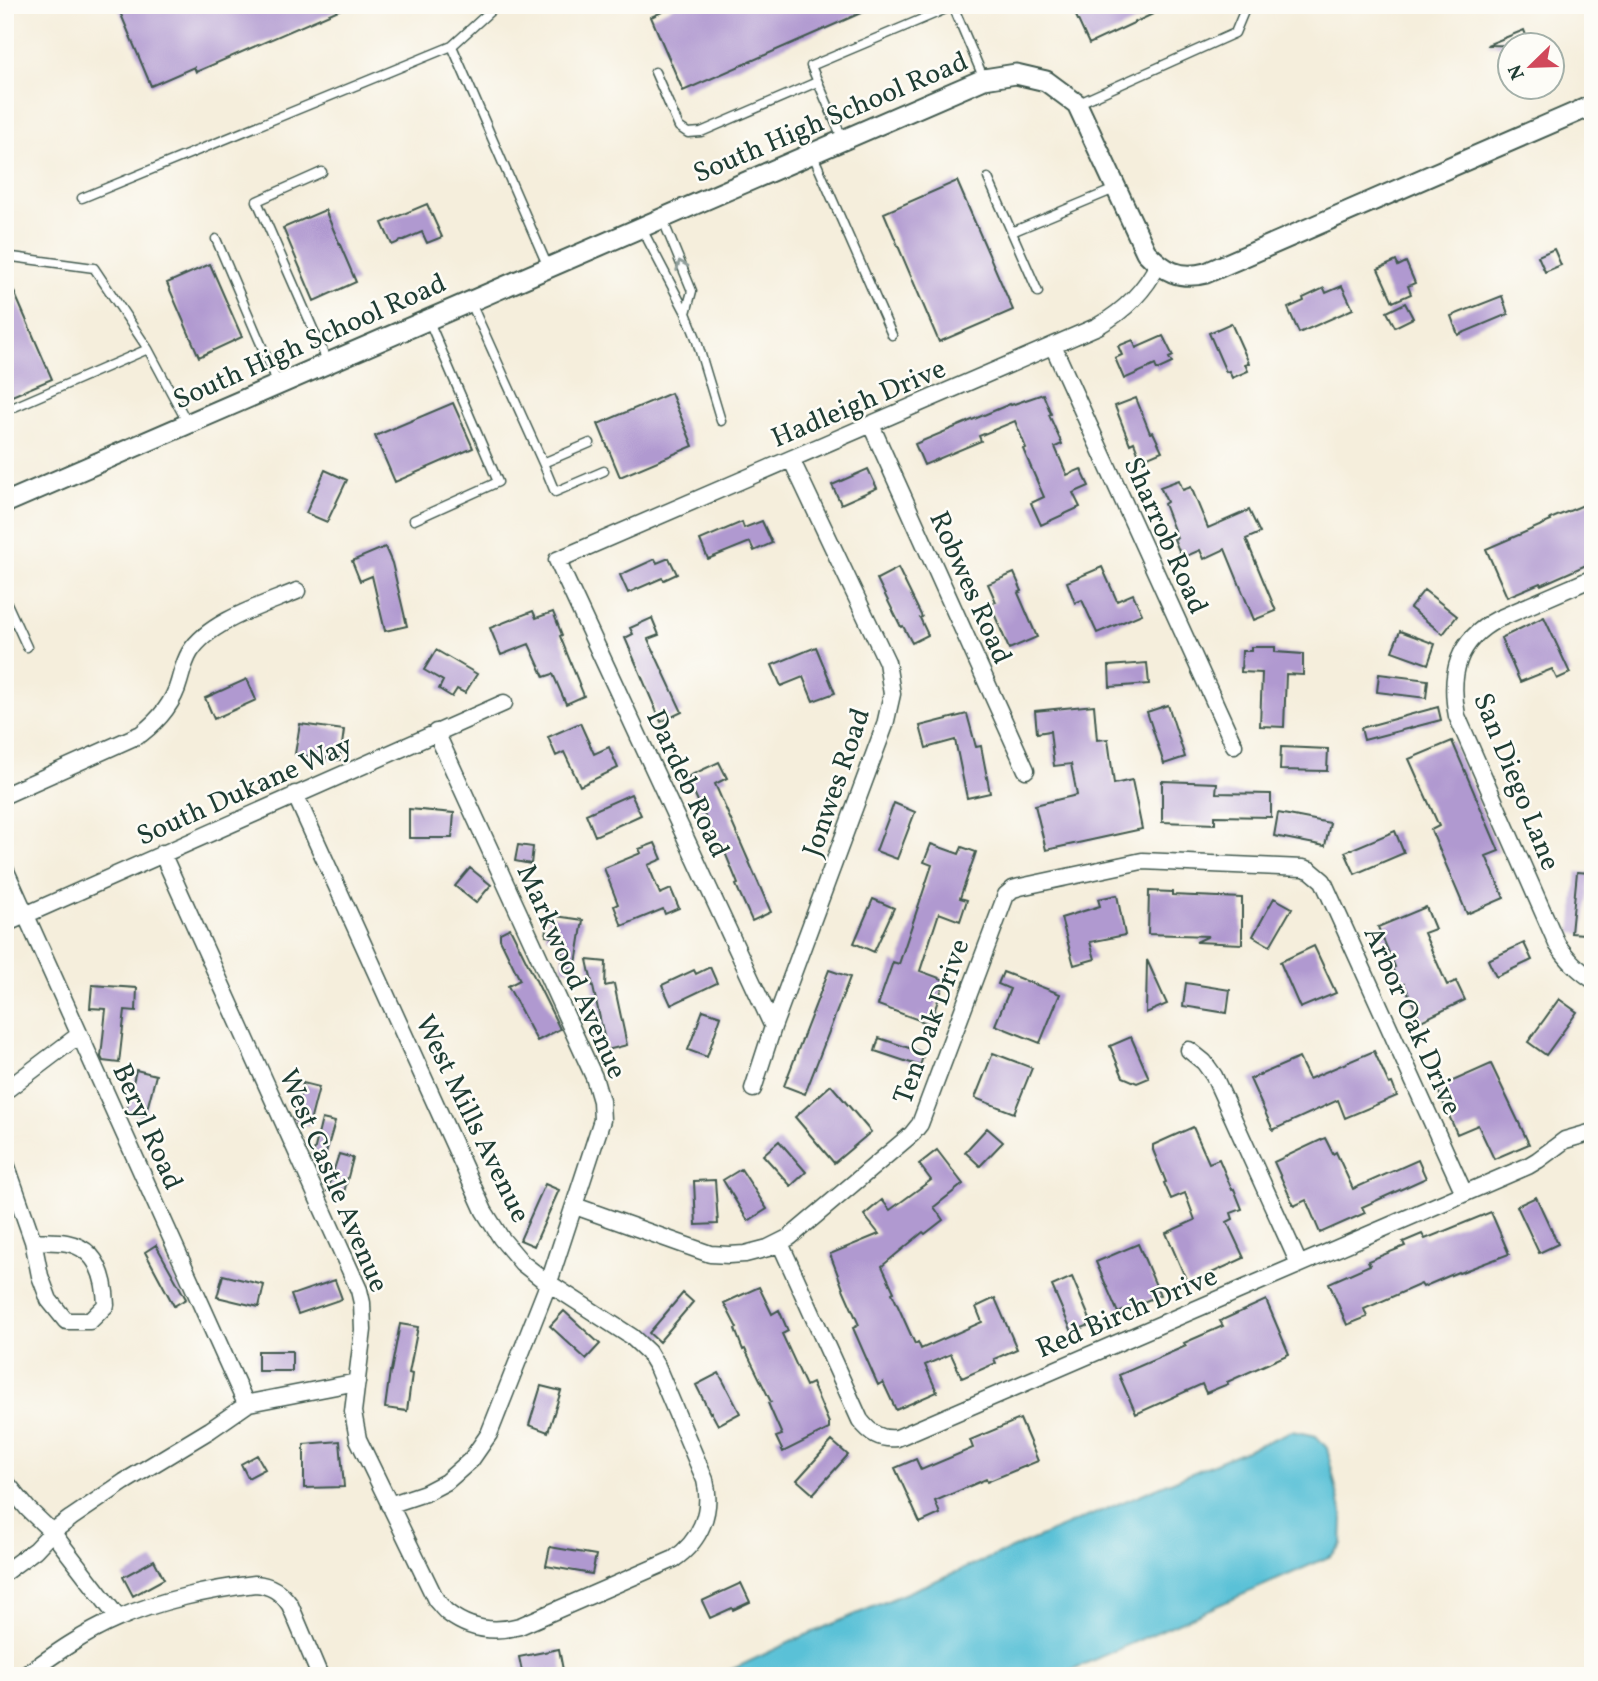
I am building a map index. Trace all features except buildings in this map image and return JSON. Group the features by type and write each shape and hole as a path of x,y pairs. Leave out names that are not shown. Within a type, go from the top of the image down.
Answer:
{"street":[{"name":"South High School Road","path":"5,503 984,79 1016,74 1046,81 1077,104 1146,252 1158,264"},
{"path":"1158,264 1168,271 1183,275 1206,273 1593,105"},
{"name":"Hadleigh Drive","path":"557,560 1098,326 1118,313 1146,286 1158,264"},
{"name":"Sharrob Road","path":"1053,346 1234,745"},
{"name":"Robwes Road","path":"871,425 1026,771"},
{"name":"Jonwes Road","path":"753,1089 773,1027 885,725 892,694 887,662 791,459"},
{"name":"Dardeb Road","path":"557,560 773,1027"},
{"name":"San Diego Lane","path":"1593,578 1487,626 1462,652 1453,686 1457,716 1557,944 1575,968 1593,980"},
{"path":"5,795 141,734 158,720 171,702 189,653 203,636 222,623 297,590"},
{"name":"South Dukane Way","path":"5,924 504,702"},
{"name":"Markwood Avenue","path":"389,1505 425,1493 446,1482 471,1460 493,1427 549,1282 602,1120 599,1088 436,732"},
{"name":"West Mills Avenue","path":"295,794 484,1210 501,1238 528,1268 632,1336 651,1356 705,1480 708,1496 702,1529 692,1543 674,1559 520,1626 500,1630 480,1629 458,1621 444,1610"},
{"name":"West Castle Avenue","path":"162,853 359,1290 363,1330 354,1412 358,1438 430,1590 444,1610"},
{"name":"Ten Oak Drive","path":"575,1206 710,1254 745,1254 780,1243 912,1134 920,1124 1008,892 1020,887 1139,862 1303,868 1312,872"},
{"name":"Beryl Road","path":"5,869 246,1404"},
{"name":"Arbor Oak Drive","path":"1312,872 1323,881 1464,1194"},
{"path":"5,1091 79,1035"},
{"path":"1189,1050 1204,1062 1214,1076 1299,1264"},
{"name":"Red Birch Drive","path":"780,1243 860,1420 873,1434 889,1439 914,1432 1464,1194 1533,1163 1565,1140 1593,1132"},
{"path":"5,1161 33,1241 40,1276 49,1300 66,1321 90,1321 106,1305 105,1284 97,1263 86,1250 68,1244 33,1241"},
{"path":"5,1572 35,1550 52,1532 246,1404 357,1382"},
{"path":"5,1481 52,1532 118,1618"},
{"path":"24,1676 118,1618 164,1603 255,1584 270,1587 284,1596 320,1676"}],"lane":[{"path":"82,198 452,46 497,5"},
{"path":"1077,104 1235,33 1245,9 1244,5"},
{"path":"843,140 811,66 953,6 984,79"},
{"path":"452,46 548,267"},
{"path":"655,72 679,127 688,133 701,132 817,82"},
{"path":"812,153 892,335"},
{"path":"322,172 257,201 328,363"},
{"path":"988,178 1038,292"},
{"path":"1012,232 1117,188"},
{"path":"662,218 692,291 686,313"},
{"path":"640,227 686,313 721,421"},
{"path":"216,239 278,384"},
{"path":"5,256 94,268 148,349 188,424"},
{"path":"470,301 555,492 604,471"},
{"path":"414,520 498,482 428,319"},
{"path":"5,411 148,349"},
{"path":"543,463 590,443"},
{"path":"5,599 27,647"}],"water":[{"path":"1292,1431 1316,1436 1327,1448 1343,1519 1342,1544 1331,1556 1057,1676 718,1676 799,1638"}]}
